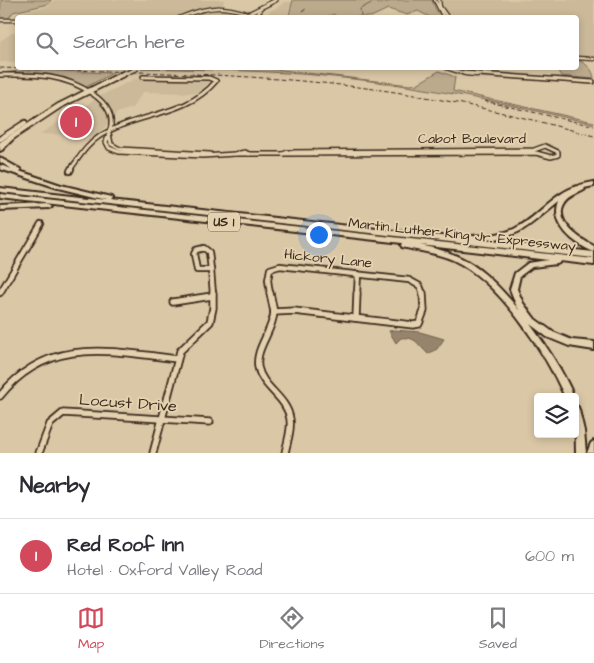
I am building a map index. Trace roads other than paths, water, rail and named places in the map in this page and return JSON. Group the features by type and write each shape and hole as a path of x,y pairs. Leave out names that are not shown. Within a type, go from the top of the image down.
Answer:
{"highway":[{"path":"0,149 14,135"},
{"path":"0,160 40,180"},
{"path":"0,167 74,191 150,206"},
{"path":"430,236 482,238 508,234 527,225 566,191 578,186 594,186"},
{"path":"594,186 568,196 562,204 559,216 562,225 571,236 594,249"},
{"name":"Martin Luther King Jr. Expressway","path":"0,190 430,236 593,259"},
{"name":"Martin Luther King Jr. Expressway","path":"0,196 363,237 593,259"},
{"path":"0,208 30,205 85,207"},
{"path":"363,237 442,253 475,270 492,285 518,316 548,358 568,393"},
{"path":"593,259 533,263 517,274 514,288 519,306 539,328 565,342 594,346"},
{"path":"579,428 581,453"},
{"path":"592,453 594,446"}],"main road":[{"path":"248,14 258,11 276,0"},
{"path":"248,14 281,0"},
{"path":"258,11 258,15"},
{"path":"0,140 85,91 127,70"},
{"path":"0,145 85,91 133,70"}],"street":[{"path":"435,0 442,15"},
{"path":"438,0 446,15"},
{"path":"224,6 229,4"},
{"path":"186,15 207,6 224,6 248,14"},
{"path":"10,20 14,16"},
{"path":"0,20 15,20"},
{"path":"579,57 594,58"},
{"path":"452,70 458,73 482,76 593,82"},
{"path":"0,74 52,78 85,91 102,101 110,111 113,122 110,132"},
{"path":"70,171 92,144 110,132 194,102 216,81 209,78 143,77"},
{"name":"Cabot Boulevard","path":"110,132 111,144 120,149 210,154 235,154 239,152 249,154 283,154 536,153 554,157 559,154 554,148 545,146 534,150 295,152 283,154"},
{"path":"0,293 41,224"},
{"path":"153,453 177,359 188,340 210,322 213,315 211,270 209,252 204,248 196,250 194,254 197,270 211,270"},
{"name":"Hickory Lane","path":"274,312 294,311 413,325 419,324 424,317 422,290 415,282 358,274 275,266 270,269 268,276 274,319 260,350 258,367 262,376 288,410 289,426 285,453"},
{"path":"356,318 358,274"},
{"path":"173,302 212,296"},
{"path":"0,396 7,387 27,371 47,358 60,354 96,354 177,359"},
{"name":"Locust Drive","path":"40,453 52,422 57,415 63,413 210,422"}],"waterway":[{"path":"361,15 360,9 375,1"}],"railway":[{"path":"302,12 307,8"},
{"path":"0,68 15,68"},
{"path":"66,70 218,75 349,86 472,106 594,136"},
{"path":"484,101 594,126"}],"place":[{"name":"Red Roof Inn","path":"76,122"}]}
